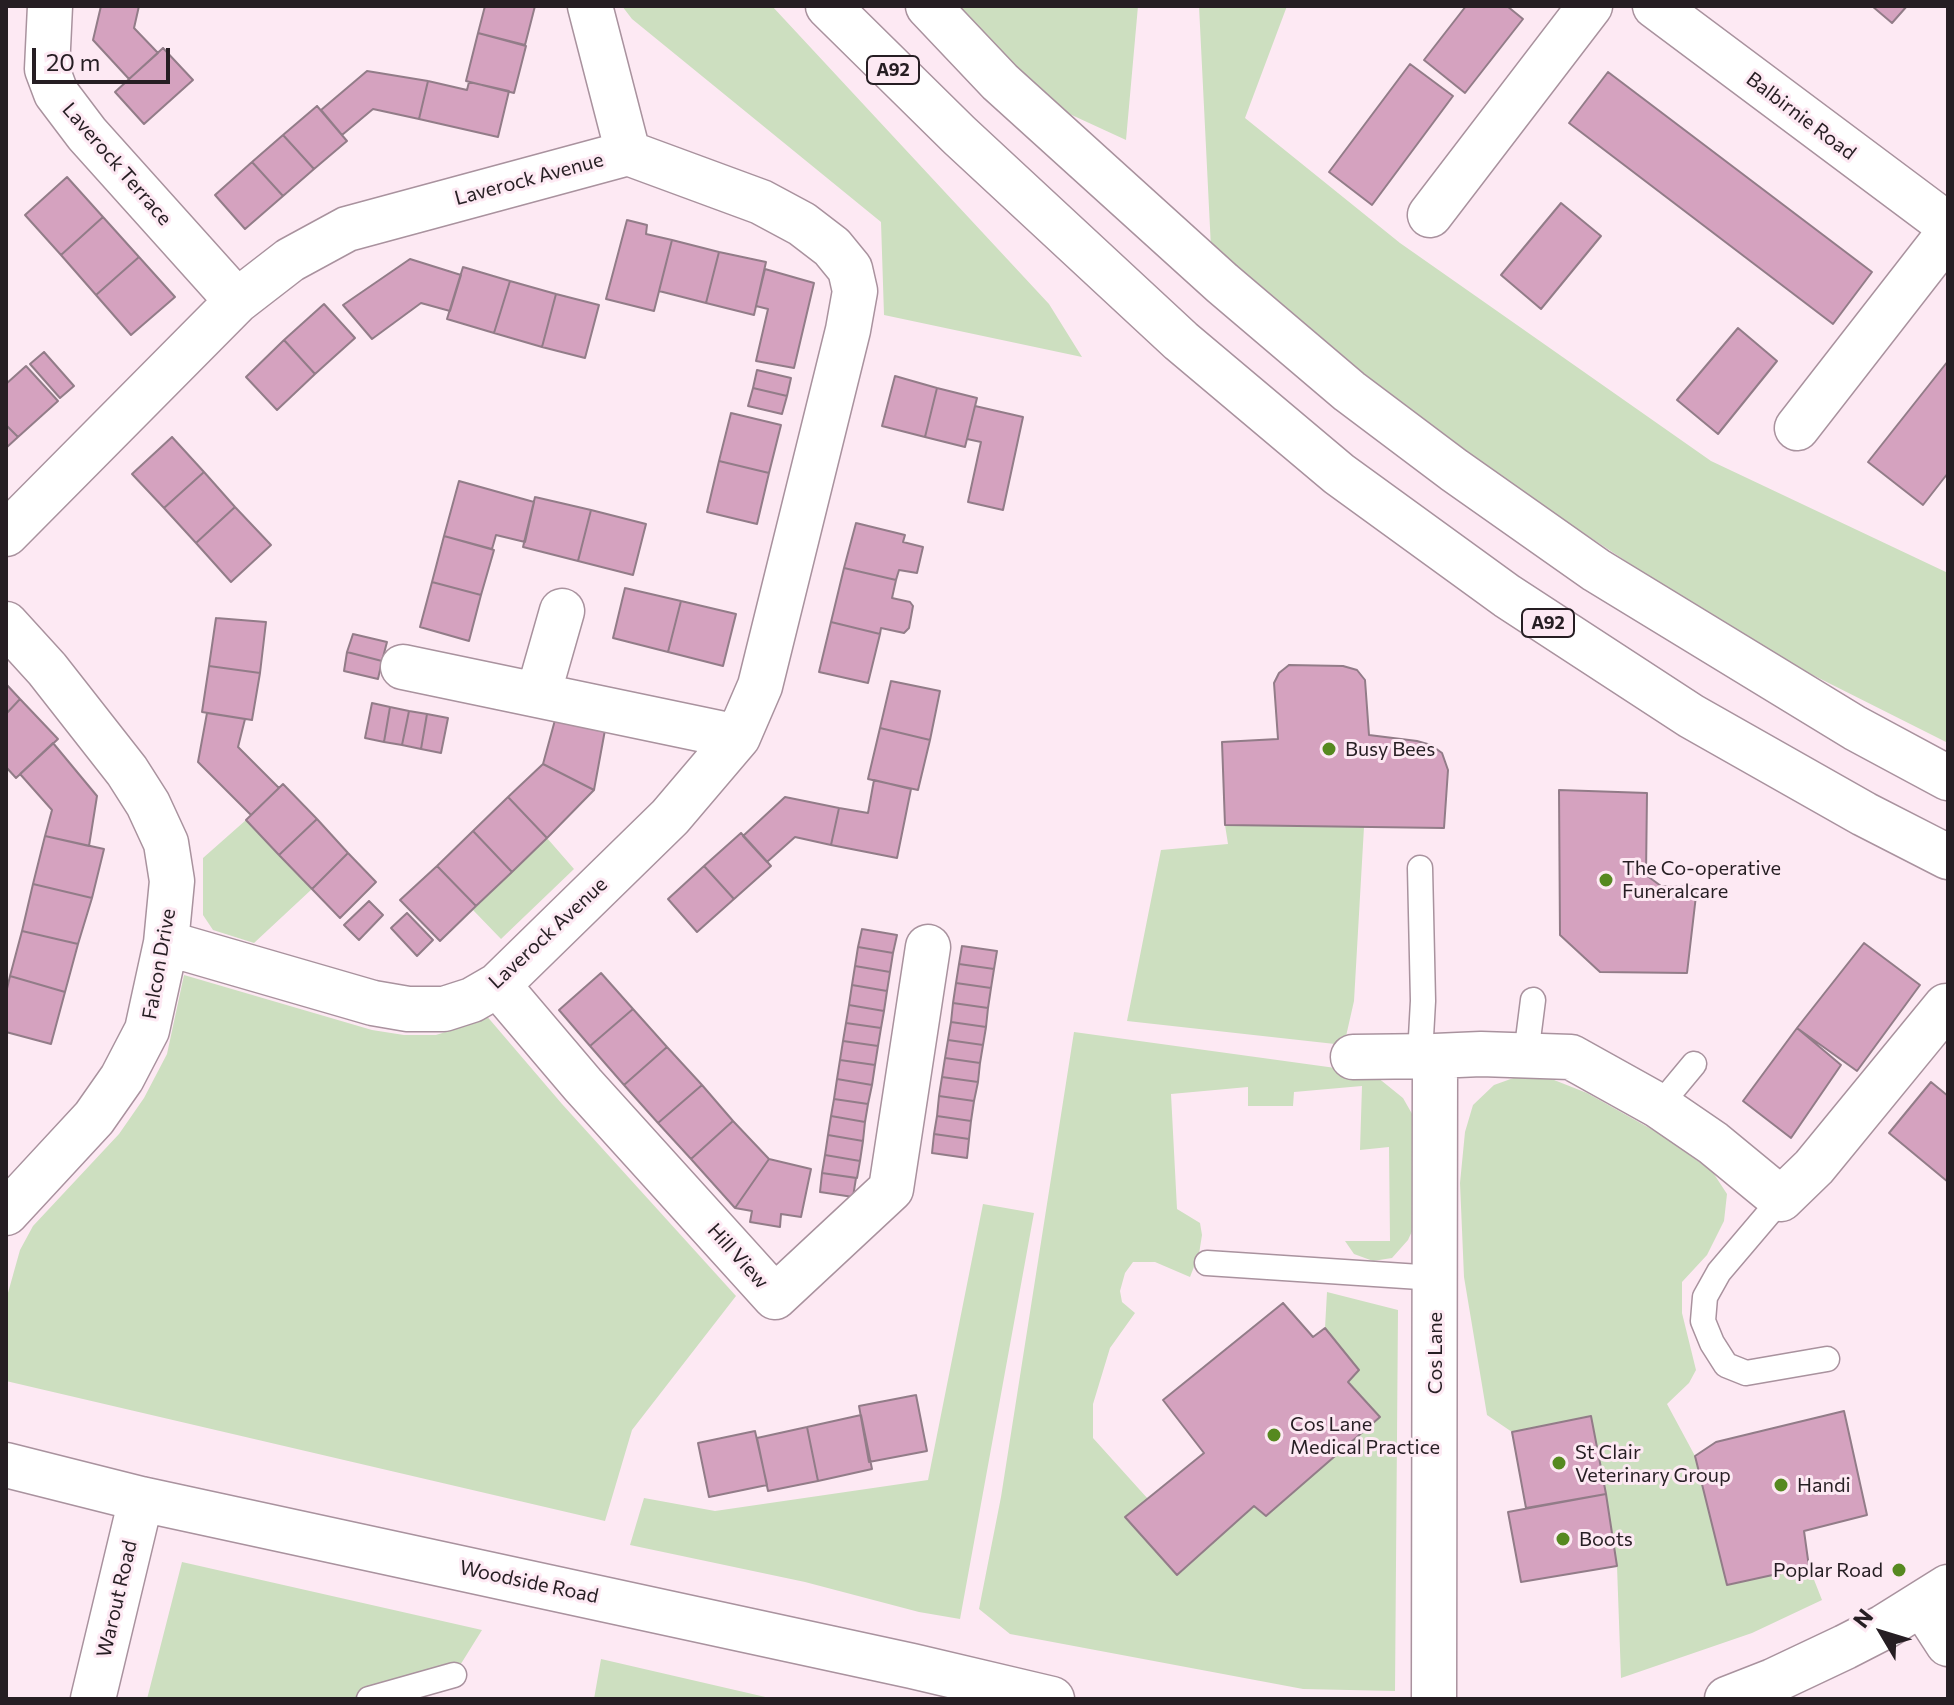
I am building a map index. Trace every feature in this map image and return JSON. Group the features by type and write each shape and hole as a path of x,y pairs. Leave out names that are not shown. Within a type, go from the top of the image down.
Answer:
{"main road":[{"name":"Laverock Terrace","path":"50,6 47,69 56,93 87,134 237,301"},
{"path":"590,6 628,153"},
{"name":"A92","path":"828,6 959,135 1181,341 1339,474 1507,596 1691,716 1864,814 1948,857"},
{"path":"928,6 1000,82 1222,283 1349,391 1596,570 1855,728 1948,778"},
{"path":"1430,215 1590,6"},
{"name":"Balbirnie Road","path":"1655,6 1948,225"},
{"name":"Laverock Avenue","path":"6,534 237,301 290,260 347,229 628,153 761,202 802,224 832,247 850,269 855,291 760,686 738,737 670,817 498,985 472,1000 444,1009 408,1009 373,1003 166,943"},
{"path":"1797,428 1948,234"},
{"path":"538,695 562,611"},
{"name":"Falcon Drive","path":"6,624 47,669 127,771 148,804 166,843 172,881 166,943 147,1030 122,1078 94,1118 6,1213"},
{"path":"403,667 738,737"},
{"name":"Hill View","path":"498,985 583,1085 775,1297 891,1189 928,947"},
{"path":"1353,1057 1571,1057 1659,1106 1713,1143 1781,1199 1814,1167 1948,1007"},
{"name":"Cos Lane","path":"1428,1056 1435,1278 1434,1699"},
{"name":"Woodside Road","path":"6,1465 141,1499 1052,1699"},
{"name":"Warout Road","path":"93,1699 141,1499"},
{"path":"1727,1699 1845,1647 1935,1596 1948,1644"}],"lane":[{"path":"1420,868 1423,1001 1428,1056"},
{"path":"1526,1055 1533,1000"},
{"path":"1659,1106 1694,1064"},
{"path":"1781,1199 1719,1272 1705,1297 1703,1321 1726,1365 1746,1373 1827,1359"},
{"path":"1207,1263 1435,1278"},
{"path":"369,1699 454,1675"}],"green space":[{"path":"622,6 772,6 1049,304 1082,357 884,315 881,222 632,19"},
{"path":"940,6 1138,6 1126,140 1000,82"},
{"path":"1199,6 1287,6 1245,118 1400,243 1711,461 1948,573 1948,743 1751,644 1401,412 1211,248"},
{"path":"246,820 312,889 254,943 213,930 203,915 203,858"},
{"path":"1225,825 1364,827 1354,1001 1344,1045 1127,1021 1161,850 1228,844"},
{"path":"547,838 574,869 501,939 473,910"},
{"path":"184,975 372,1030 404,1035 436,1035 461,1027 485,1014 736,1296 632,1430 605,1521 6,1381 6,1300 20,1250 33,1226 119,1134 144,1098 167,1054"},
{"path":"1074,1032 1350,1070 1377,1077 1403,1098 1415,1119 1418,1218 1408,1240 1392,1258 1373,1261 1354,1254 1345,1241 1390,1241 1389,1147 1360,1150 1362,1086 1294,1092 1293,1106 1248,1106 1248,1087 1171,1094 1177,1209 1200,1223 1199,1254 1190,1277 1155,1262 1133,1262 1125,1273 1120,1291 1122,1302 1135,1313 1110,1348 1093,1404 1093,1438 1148,1499 1126,1517 1177,1575 1254,1506 1266,1516 1380,1417 1348,1382 1359,1370 1325,1328 1327,1292 1398,1310 1395,1691 1303,1689 1010,1634 979,1609 1001,1497"},
{"path":"1519,1076 1549,1078 1587,1093 1660,1134 1712,1171 1727,1194 1724,1221 1707,1255 1682,1282 1682,1313 1696,1370 1689,1383 1667,1404 1695,1456 1727,1585 1809,1567 1822,1600 1752,1633 1621,1678 1617,1566 1591,1416 1512,1432 1487,1415 1464,1277 1460,1183 1465,1132 1473,1105 1494,1085"},
{"path":"983,1204 1034,1213 960,1619 630,1545 644,1498 715,1511 928,1480"},
{"path":"182,1562 482,1630 454,1675 384,1699 147,1699"},
{"path":"601,1659 774,1699 594,1699"}],"building":[{"path":"101,6 139,6 134,28 158,53 129,79 93,40"},
{"path":"485,6 535,6 525,45 478,33"},
{"path":"1466,6 1507,6 1523,19 1465,93 1424,60"},
{"path":"1872,6 1907,6 1892,23"},
{"path":"478,33 526,46 514,93 466,81"},
{"path":"163,48 193,80 144,124 115,92"},
{"path":"1410,64 1453,96 1372,205 1329,172"},
{"path":"367,71 428,81 419,119 373,109 342,135 321,110"},
{"path":"1608,72 1872,272 1833,324 1569,123"},
{"path":"428,81 467,90 469,82 509,91 498,137 419,119"},
{"path":"317,106 347,141 314,169 283,135"},
{"path":"283,135 314,169 283,196 252,162"},
{"path":"252,162 283,196 245,229 215,195"},
{"path":"67,177 103,217 61,255 25,215"},
{"path":"1561,203 1601,236 1541,309 1501,275"},
{"path":"103,217 139,257 96,295 61,255"},
{"path":"627,220 647,225 646,234 672,240 654,311 606,299"},
{"path":"672,240 719,252 706,303 659,291"},
{"path":"719,252 766,262 754,315 706,303"},
{"path":"139,257 175,297 131,335 96,295"},
{"path":"410,259 461,275 450,311 421,303 372,339 343,305"},
{"path":"463,267 510,281 494,333 447,319"},
{"path":"765,269 814,283 794,368 756,361 768,309 756,306"},
{"path":"510,281 556,294 542,347 494,333"},
{"path":"556,294 599,305 585,358 542,347"},
{"path":"324,304 355,338 315,374 284,340"},
{"path":"1738,328 1777,361 1718,434 1677,400"},
{"path":"284,340 315,374 277,410 246,377"},
{"path":"44,352 74,386 60,398 30,364"},
{"path":"1948,361 1948,473 1923,505 1868,462"},
{"path":"26,366 58,401 18,437 6,425 6,384"},
{"path":"757,370 791,378 787,396 753,388"},
{"path":"895,376 937,388 925,437 882,426"},
{"path":"753,388 787,396 782,414 748,406"},
{"path":"937,388 977,398 965,447 925,437"},
{"path":"975,406 1023,417 1003,510 968,502 981,442 967,439"},
{"path":"731,413 781,425 769,473 719,461"},
{"path":"6,425 18,437 6,448"},
{"path":"172,437 204,472 164,508 132,474"},
{"path":"719,461 769,473 757,524 707,512"},
{"path":"204,472 235,507 196,543 164,508"},
{"path":"459,481 534,502 525,542 496,535 492,549 444,536"},
{"path":"535,497 591,510 578,561 523,547"},
{"path":"235,507 271,545 231,582 196,543"},
{"path":"591,510 646,524 633,575 578,561"},
{"path":"856,523 905,535 903,542 923,547 917,573 899,570 896,580 844,568"},
{"path":"444,536 494,550 481,595 432,582"},
{"path":"844,568 896,580 892,598 910,602 913,606 909,628 904,633 881,628 880,634 831,622"},
{"path":"432,582 481,595 469,641 420,627"},
{"path":"625,588 681,601 668,652 613,638"},
{"path":"681,601 736,614 723,666 668,652"},
{"path":"216,618 266,622 260,673 209,666"},
{"path":"831,622 880,634 868,683 819,672"},
{"path":"353,634 387,642 382,661 347,652"},
{"path":"347,652 382,661 378,679 344,671"},
{"name":"Busy Bees","path":"1289,665 1343,666 1357,670 1365,680 1369,735 1417,741 1431,745 1442,753 1448,770 1444,828 1225,825 1222,742 1278,739 1274,683 1279,673"},
{"path":"209,666 260,673 252,720 202,712"},
{"path":"891,681 940,691 930,740 880,728"},
{"path":"6,684 20,699 6,714"},
{"path":"20,699 58,739 16,778 6,767 6,714"},
{"path":"372,703 390,707 384,742 365,738"},
{"path":"390,707 409,711 402,745 384,742"},
{"path":"409,711 427,714 421,749 402,745"},
{"path":"207,713 245,719 238,747 279,788 251,815 198,762"},
{"path":"427,714 448,718 441,753 421,749"},
{"path":"555,720 605,730 594,790 543,764"},
{"path":"880,728 930,740 918,790 868,779"},
{"path":"53,743 97,796 89,846 45,836 52,810 20,774"},
{"path":"543,764 594,790 547,838 508,797"},
{"path":"874,780 911,789 897,858 831,845 839,808 868,813"},
{"path":"283,784 317,819 279,855 246,820"},
{"name":"The Co-operative Funeralcare","path":"1559,790 1647,793 1646,875 1661,886 1697,887 1687,973 1600,972 1560,935"},
{"path":"508,797 547,838 512,872 473,831"},
{"path":"785,797 839,808 831,845 795,837 767,862 743,836"},
{"path":"317,819 348,853 312,889 279,855"},
{"path":"473,831 512,872 476,906 437,866"},
{"path":"741,833 771,866 734,899 704,866"},
{"path":"45,836 104,849 92,898 33,884"},
{"path":"348,853 376,882 340,918 312,889"},
{"path":"437,866 476,906 440,941 400,900"},
{"path":"704,866 734,899 697,932 668,899"},
{"path":"33,884 92,898 78,944 22,931"},
{"path":"369,901 383,915 359,940 344,925"},
{"path":"407,913 433,940 417,956 391,928"},
{"path":"862,929 897,935 893,953 858,947"},
{"path":"22,931 78,944 65,992 10,976"},
{"path":"1864,943 1920,985 1857,1071 1797,1028"},
{"path":"962,946 997,951 994,969 959,964"},
{"path":"858,947 893,953 890,972 855,966"},
{"path":"959,964 994,969 991,988 956,983"},
{"path":"855,966 890,972 887,991 852,985"},
{"path":"601,973 633,1009 590,1046 559,1010"},
{"path":"10,976 65,992 51,1044 6,1032 6,993"},
{"path":"956,983 991,988 988,1008 953,1003"},
{"path":"852,985 887,991 884,1011 849,1005"},
{"path":"953,1003 988,1008 986,1027 951,1022"},
{"path":"849,1005 884,1011 881,1028 846,1023"},
{"path":"633,1009 667,1047 624,1085 590,1046"},
{"path":"951,1022 986,1027 983,1045 948,1040"},
{"path":"846,1023 881,1028 878,1046 843,1041"},
{"path":"1797,1028 1841,1065 1791,1138 1743,1101"},
{"path":"948,1040 983,1045 980,1063 945,1058"},
{"path":"843,1041 878,1046 875,1065 840,1060"},
{"path":"667,1047 702,1085 658,1123 624,1085"},
{"path":"945,1058 980,1063 978,1082 942,1077"},
{"path":"840,1060 875,1065 872,1085 837,1079"},
{"path":"942,1077 978,1082 974,1101 939,1096"},
{"path":"837,1079 872,1085 868,1104 834,1099"},
{"path":"1931,1082 1948,1096 1948,1182 1889,1133"},
{"path":"702,1085 733,1121 691,1159 658,1123"},
{"path":"939,1096 974,1101 971,1121 937,1116"},
{"path":"834,1099 868,1104 865,1122 831,1116"},
{"path":"831,1116 865,1122 863,1141 828,1135"},
{"path":"937,1116 971,1121 969,1139 934,1134"},
{"path":"733,1121 769,1159 735,1208 691,1159"},
{"path":"934,1134 969,1139 967,1158 932,1153"},
{"path":"828,1135 863,1141 860,1161 825,1155"},
{"path":"825,1155 860,1161 857,1178 822,1173"},
{"path":"769,1159 811,1169 801,1217 781,1214 780,1227 750,1222 752,1211 735,1208"},
{"path":"822,1173 856,1178 853,1197 820,1192"},
{"name":"Cos Lane Medical Practice","path":"1283,1303 1313,1337 1325,1328 1359,1370 1348,1382 1380,1417 1266,1516 1254,1506 1177,1575 1125,1517 1204,1453 1163,1400"},
{"path":"916,1395 927,1451 869,1462 859,1406"},
{"name":"Handi","path":"1844,1411 1867,1515 1804,1531 1809,1567 1727,1585 1695,1456 1716,1442"},
{"path":"861,1415 872,1469 818,1481 807,1427"},
{"name":"St Clair Veterinary Group","path":"1591,1416 1606,1494 1526,1508 1512,1432"},
{"path":"807,1427 818,1481 768,1491 757,1438"},
{"path":"755,1431 767,1485 709,1497 698,1443"},
{"name":"Boots","path":"1606,1494 1617,1566 1521,1582 1508,1512"}],"place":[{"name":"Busy Bees","path":"1329,749"},
{"name":"The Co-operative Funeralcare","path":"1606,880"},
{"name":"Cos Lane Medical Practice","path":"1274,1435"},
{"name":"St Clair Veterinary Group","path":"1559,1463"},
{"name":"Handi","path":"1781,1485"},
{"name":"Boots","path":"1563,1539"},
{"name":"Poplar Road","path":"1899,1570"}]}
